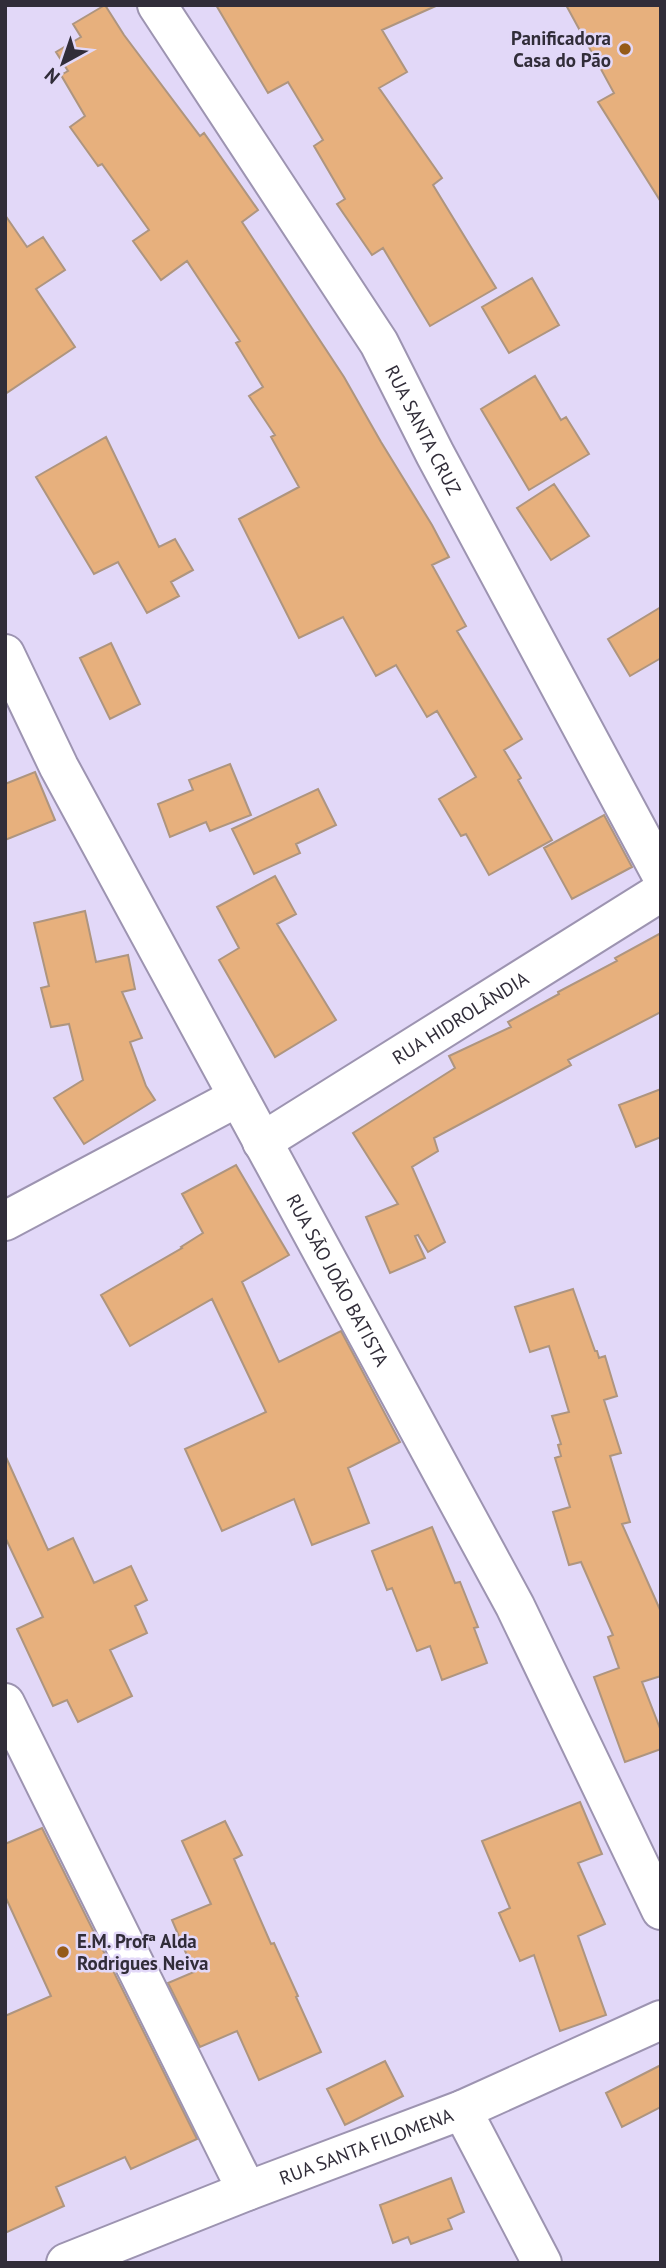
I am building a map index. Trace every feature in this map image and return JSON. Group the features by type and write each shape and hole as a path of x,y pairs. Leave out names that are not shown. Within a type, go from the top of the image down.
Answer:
{"street":[{"name":"RUA SANTA CRUZ","path":"157,5 379,344 435,454 661,874"},
{"name":"RUA SÃO JOÃO BATISTA","path":"5,654 59,767 514,1606 661,1910"},
{"name":"RUA HIDROLÂNDIA","path":"262,1142 661,892"},
{"path":"5,1221 238,1097"},
{"path":"7,1711 247,2191"},
{"name":"RUA SANTA FILOMENA","path":"66,2263 462,2110 661,2020"},
{"path":"462,2110 542,2263"}],"building":[{"path":"105,5 124,35 200,136 204,133 258,210 242,222 344,377 449,557 432,565 466,626 457,631 522,739 504,750 552,840 489,875 466,834 461,836 439,799 476,777 437,711 427,717 396,665 376,676 343,617 299,638 239,519 299,487 271,437 275,435 249,396 263,387 236,343 240,341 187,261 161,280 133,241 149,230 102,164 98,166 70,127 85,116 61,75 68,71 56,52 81,37 73,24"},
{"path":"216,5 438,5 382,30 407,72 379,88 442,178 433,185 496,288 430,326 383,248 372,255 337,204 345,199 314,146 323,140 288,82 268,93"},
{"path":"566,5 661,5 661,202 598,102 614,93"},
{"path":"5,215 27,247 43,237 65,270 36,289 75,347 5,394"},
{"path":"532,278 559,325 509,353 482,307"},
{"path":"535,376 561,420 566,417 589,454 529,490 481,409"},
{"path":"106,437 159,547 175,539 193,570 171,582 179,596 147,613 118,562 94,574 36,477"},
{"path":"554,484 589,536 551,560 517,508"},
{"path":"661,607 661,658 630,676 608,639"},
{"path":"111,643 140,704 110,719 80,658"},
{"path":"230,764 251,815 210,831 206,822 170,837 158,804 193,790 189,780"},
{"path":"35,772 55,820 5,840 5,784"},
{"path":"318,789 336,825 296,844 300,853 254,874 232,829"},
{"path":"604,815 632,867 572,899 544,848"},
{"path":"275,876 296,914 277,924 336,1020 275,1057 219,960 239,948 217,907"},
{"path":"85,911 96,962 128,955 135,989 122,992 142,1038 130,1042 146,1086 155,1100 84,1144 54,1098 83,1080 69,1024 51,1027 41,988 49,986 34,923"},
{"path":"661,933 661,1012 568,1060 571,1065 434,1138 438,1151 412,1167 445,1242 428,1252 418,1235 415,1236 425,1258 390,1273 366,1217 398,1204 353,1133 455,1068 449,1056 511,1027 508,1022"},
{"path":"661,1089 661,1137 636,1147 619,1105"},
{"path":"236,1165 289,1255 242,1282 279,1362 341,1331 400,1442 348,1468 369,1523 312,1545 294,1499 222,1531 185,1449 266,1412 212,1299 130,1346 101,1295 203,1233 182,1194"},
{"path":"573,1289 595,1351 599,1358 605,1356 617,1396 604,1400 621,1453 610,1456 630,1522 622,1524 661,1612 661,1676 642,1682 661,1731 661,1749 625,1762 594,1677 619,1668 608,1637 613,1635 581,1562 569,1565 553,1512 570,1507 555,1458 561,1456 558,1445 561,1444 552,1416 569,1412 549,1346 530,1352 515,1307"},
{"path":"5,1455 48,1550 73,1538 94,1583 131,1566 147,1600 135,1606 147,1633 110,1650 132,1696 78,1722 67,1700 53,1706 17,1629 43,1617 5,1537"},
{"path":"432,1527 455,1583 460,1582 478,1627 474,1628 487,1663 442,1680 430,1646 417,1651 392,1588 387,1590 372,1551"},
{"path":"580,1802 602,1854 578,1863 605,1924 578,1936 606,2015 560,2031 534,1955 520,1961 499,1913 510,1908 482,1841"},
{"path":"225,1821 242,1855 234,1859 321,2052 259,2080 237,2031 200,2047 168,1983 194,1972 172,1920 211,1904 182,1841"},
{"name":"E.M. Profª Alda Rodrigues Neiva","path":"42,1828 197,2139 131,2169 125,2157 56,2187 64,2206 5,2233 5,2016 51,1996 5,1896 5,1844"},
{"path":"385,2061 403,2096 345,2125 327,2089"},
{"path":"661,2065 661,2107 622,2127 606,2093"},
{"path":"451,2178 464,2212 448,2219 452,2229 411,2244 408,2237 393,2243 380,2205"}],"place":[{"name":"Panificadora Casa do Pão","path":"625,49"},
{"name":"E.M. Profª Alda Rodrigues Neiva","path":"63,1952"}]}
